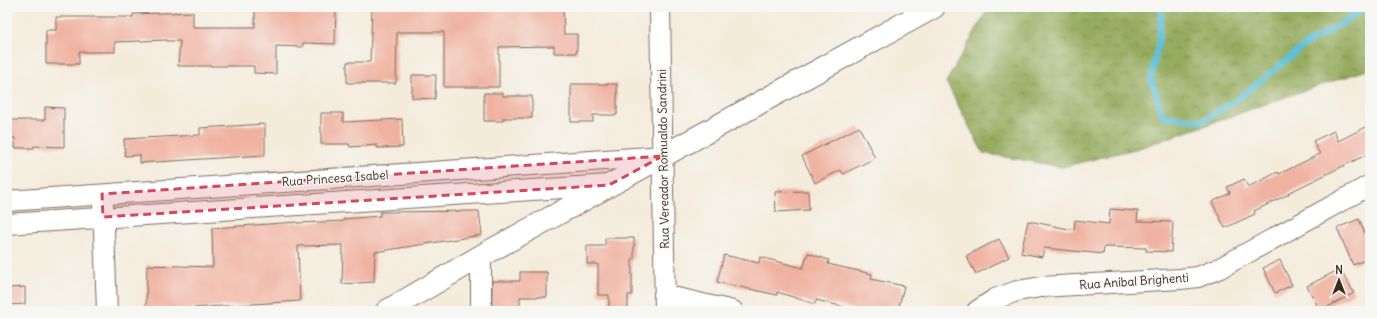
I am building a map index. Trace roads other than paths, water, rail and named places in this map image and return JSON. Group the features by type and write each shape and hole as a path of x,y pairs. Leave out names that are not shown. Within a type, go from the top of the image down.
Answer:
{"main road":[{"path":"387,311 481,256 934,7"}],"street":[{"name":"Rua Vereador Romualdo Sandrini","path":"660,7 665,303"},
{"name":"Rua Princesa Isabel","path":"7,201 663,156"},
{"name":"Rua Princesa Isabel","path":"7,224 609,185"},
{"name":"Rua Aníbal Brighenti","path":"977,311 995,299 1017,291 1040,287 1198,277 1220,268 1370,185"},
{"path":"102,194 107,311"},
{"path":"481,256 481,311"},
{"path":"665,303 734,311"}],"waterway":[{"path":"1162,7 1159,39 1151,79 1163,116 1203,121 1238,99 1305,45 1346,21 1366,7"}]}
